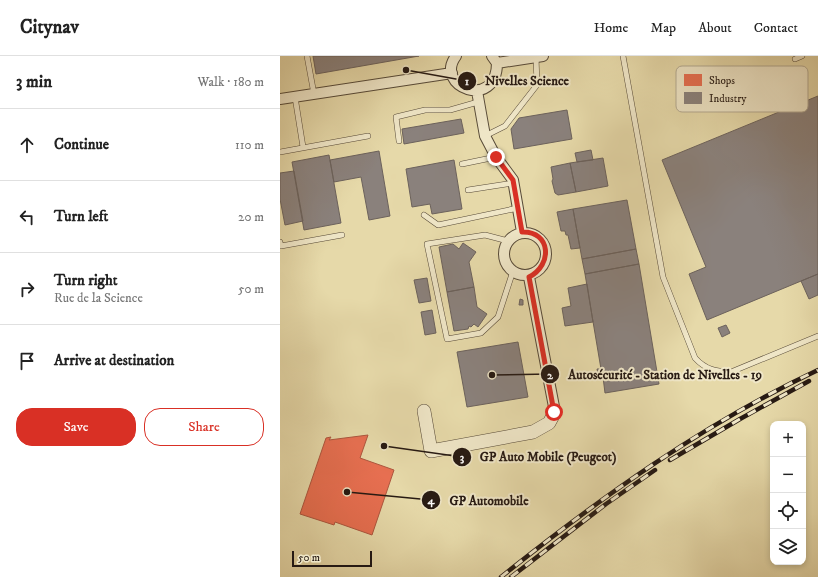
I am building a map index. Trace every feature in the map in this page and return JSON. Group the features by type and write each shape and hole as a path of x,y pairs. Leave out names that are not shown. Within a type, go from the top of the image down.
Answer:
{"street":[{"path":"456,56 452,65 452,73 455,81 460,87 467,90 477,91 484,89 492,82 497,70 495,59 540,57"},
{"path":"280,99 452,73"},
{"path":"477,91 485,136 496,157 513,183 522,232"},
{"path":"522,232 530,232 538,237 545,245 546,256 542,267 537,273 529,277 520,276 512,272 506,263 504,252 508,241 522,232"},
{"path":"424,411 431,451 533,432 549,423 554,412 529,277"}],"lane":[{"path":"307,56 314,94"},
{"path":"623,56 663,277 695,358 703,367 718,371 731,372 818,336"},
{"path":"795,59 802,56"},
{"path":"485,136 505,126 537,85 540,57"},
{"path":"295,97 303,147"},
{"path":"399,141 396,117 425,110 450,110 478,102"},
{"path":"280,152 368,136"},
{"path":"462,164 496,157"},
{"path":"468,190 513,183"},
{"path":"424,215 438,225 518,208"},
{"path":"280,242 281,246 342,236"},
{"path":"508,241 485,236 427,244 447,339 481,333 498,317 512,272"}],"building: Shops":[{"path":"368,435 360,458 394,470 372,535 335,522 334,525 300,514 326,438 331,437 329,440"}],"building: Industry":[{"path":"313,56 419,56 316,74"},
{"path":"818,96 818,274 707,320 689,274 706,267 662,160 779,112 808,112 808,100"},
{"path":"567,110 572,139 514,149 511,129 519,118"},
{"path":"461,119 464,133 404,144 402,129"},
{"path":"591,150 593,160 577,162 575,153"},
{"path":"379,151 390,216 369,220 361,177 334,182 330,160"},
{"path":"329,155 341,223 304,230 292,162"},
{"path":"603,158 608,186 576,192 570,163"},
{"path":"454,160 462,209 432,214 430,204 412,207 406,169"},
{"path":"570,163 576,192 558,195 555,193 552,181 551,167"},
{"path":"294,171 303,221 285,225 280,199 280,173"},
{"path":"627,200 636,249 582,259 573,209"},
{"path":"573,209 580,248 571,249 568,235 566,235 565,231 561,231 557,212"},
{"path":"463,243 476,252 469,262 474,287 447,292 439,247 453,244 459,249"},
{"path":"636,249 639,264 585,274 582,259"},
{"path":"639,264 659,384 605,393 603,377 599,378 597,369 601,369 585,274"},
{"path":"818,274 818,295 809,299 801,281"},
{"path":"427,278 431,301 419,303 414,280"},
{"path":"587,284 593,322 565,326 562,308 571,306 568,288"},
{"path":"474,287 477,307 487,314 478,327 474,324 471,327 469,326 468,329 454,331 447,292"},
{"path":"520,299 523,300 523,305 519,305"},
{"path":"432,310 436,333 425,335 421,312"},
{"path":"726,325 730,333 722,337 718,328"},
{"path":"518,342 528,397 467,407 457,352"}],"railway":[{"path":"501,577 614,491 693,438 775,391 818,370"},
{"path":"670,460 809,381"},
{"path":"511,577 606,504 655,470"}],"place":[{"name":"Nivelles Science","path":"406,70"},
{"name":"Autosécurité - Station de Nivelles - 19","path":"492,375"},
{"name":"GP Auto Mobile (Peugeot)","path":"384,446"},
{"name":"GP Automobile","path":"347,492"}],"route":[{"path":"496,157 513,180 522,232 530,232 538,237 545,245 546,256 542,267 537,273 529,277 554,412"}]}
